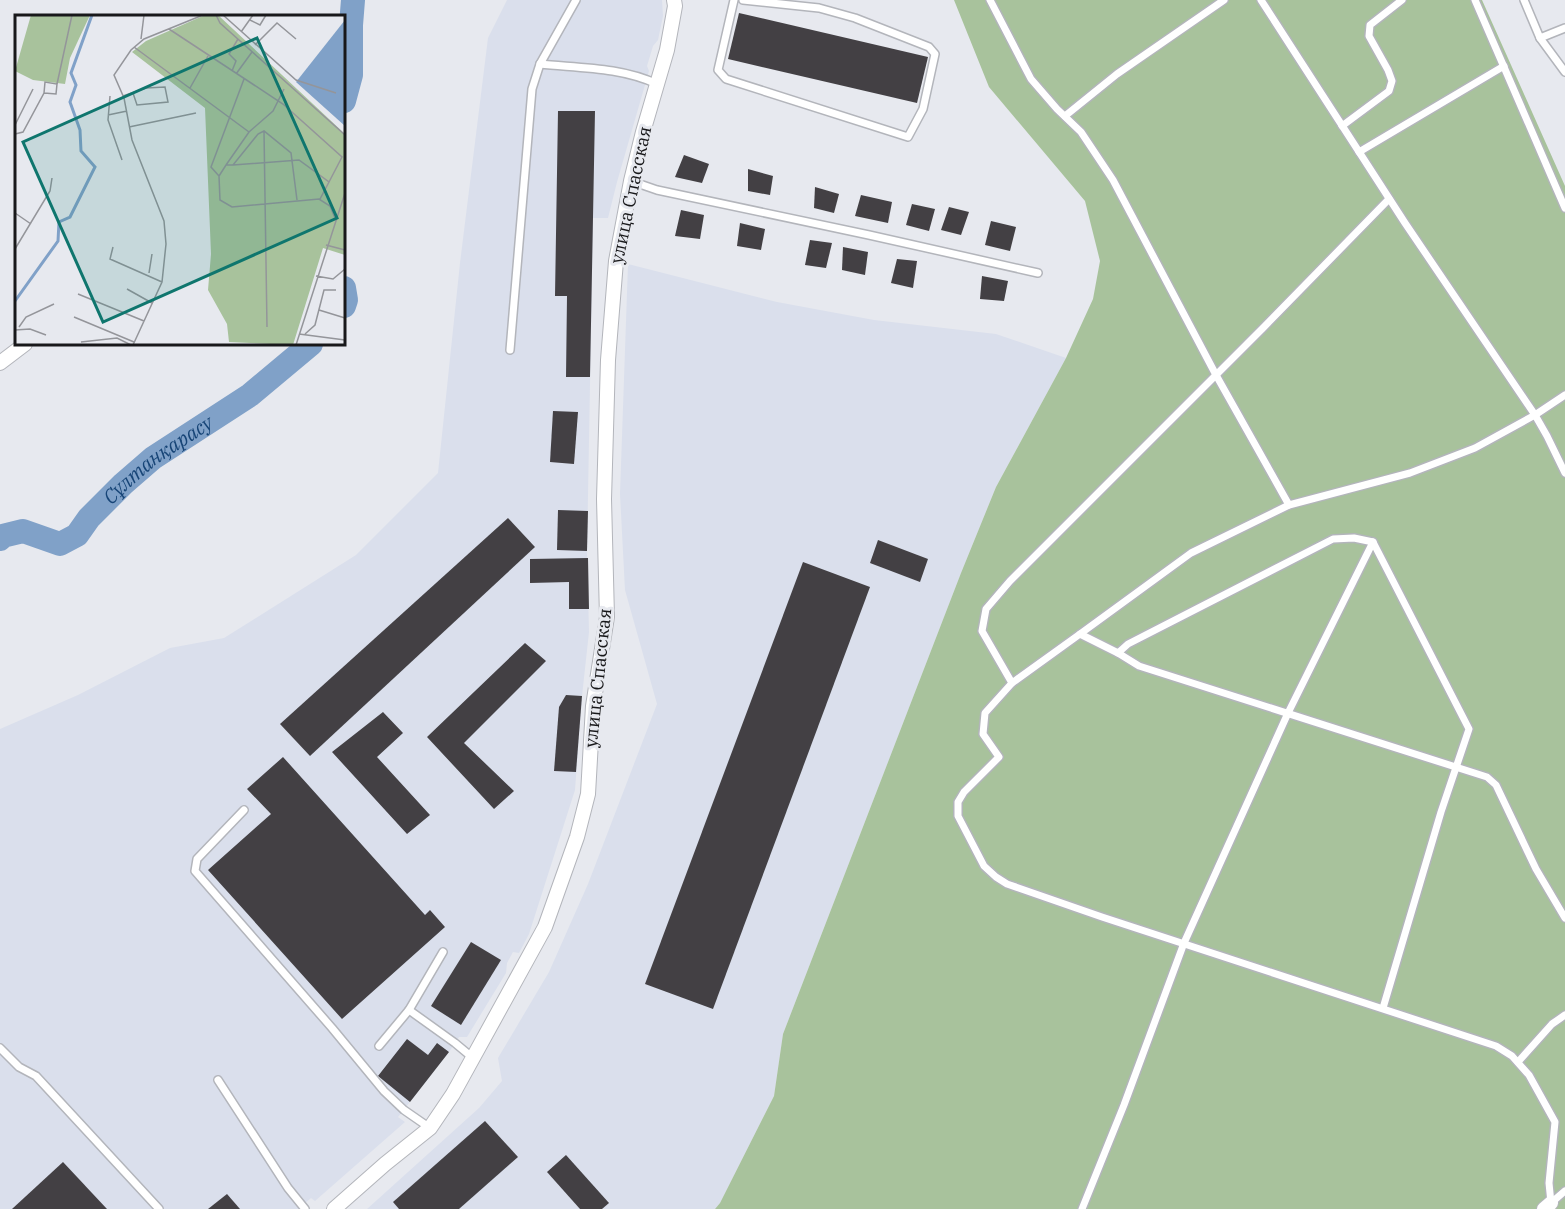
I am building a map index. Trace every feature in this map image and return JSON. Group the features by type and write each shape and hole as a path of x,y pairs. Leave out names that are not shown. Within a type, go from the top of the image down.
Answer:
{"street":[{"name":"улица Спасская","path":"334,1209 430,1128 453,1094 545,927 577,837 588,794 592,706 607,617 604,499 608,360 616,261 631,181 667,50 675,6 674,0"},
{"path":"0,363 24,345"}],"lane":[{"path":"510,350 532,89 540,64 576,0"},
{"path":"734,0 718,70 726,80 908,137 923,109 935,54 929,46 855,18 819,8 743,0"},
{"path":"990,0 1031,78 1081,132 1113,180 1216,375 1289,506"},
{"path":"1065,116 1117,74 1224,0"},
{"path":"1261,0 1389,199 1535,415 1565,473"},
{"path":"1342,126 1389,91 1392,81 1369,36 1370,25 1402,0"},
{"path":"1475,0 1565,208"},
{"path":"1524,0 1540,38 1565,72"},
{"path":"1540,38 1565,28"},
{"path":"540,64 620,72 657,84"},
{"path":"1359,152 1504,66"},
{"path":"631,181 657,190 1038,273"},
{"path":"1012,683 982,631 986,609 1027,564 1389,199"},
{"path":"1552,1207 1549,1182 1555,1122 1529,1075 1512,1056 1496,1046 1007,884 984,866 958,816 958,802 964,792 999,757 982,734 985,713 1012,683 1191,553 1289,506 1410,473 1475,448 1535,415 1565,395"},
{"path":"1118,653 1128,644 1333,539 1354,538 1373,542"},
{"path":"1082,1209 1124,1105 1184,943 1288,712 1373,542"},
{"path":"1373,542 1469,729 1383,1008"},
{"path":"1080,634 1139,666 1487,777 1497,785 1536,869 1565,918"},
{"path":"244,810 197,859 195,871 384,1091 404,1110 430,1128"},
{"path":"379,1046 409,1010 443,952"},
{"path":"409,1010 473,1058"},
{"path":"1518,1062 1552,1024 1565,1015"},
{"path":"0,1048 19,1066 36,1076 159,1209"},
{"path":"218,1080 288,1188 305,1209"},
{"path":"1552,1207 1565,1191"}],"shaded area":[{"path":"507,0 662,0 663,16 658,40 653,46 647,66 649,71 608,218 593,218 587,551 589,632 575,790 529,934 519,953 513,952 507,963 506,973 467,1037 459,1037 398,1117 405,1122 315,1201 311,1198 298,1209 0,1209 0,729 78,695 170,648 224,638 356,555 438,473 460,263 488,38"},
{"path":"628,264 777,302 874,320 996,334 1066,358 996,487 783,1034 774,1096 720,1203 715,1209 367,1209 479,1108 502,1081 498,1058 549,972 588,884 657,704 625,590 620,494"}],"green space":[{"path":"954,0 1482,0 1565,186 1565,1209 715,1209 774,1096 783,1034 996,487 1066,358 1093,299 1100,261 1085,201 989,87"}],"building":[{"path":"739,13 928,57 917,103 728,59"},
{"path":"558,111 595,111 590,377 566,377 567,296 555,296"},
{"path":"684,155 709,164 702,183 675,177"},
{"path":"748,169 773,176 770,195 748,191"},
{"path":"815,187 839,194 834,213 814,208"},
{"path":"861,195 892,202 888,223 855,216"},
{"path":"912,204 935,209 929,231 906,225"},
{"path":"949,207 969,212 961,235 941,230"},
{"path":"681,210 704,215 700,239 675,236"},
{"path":"991,221 1016,227 1010,251 985,245"},
{"path":"740,223 765,229 761,250 737,246"},
{"path":"810,240 832,243 826,268 805,265"},
{"path":"843,247 868,252 865,275 842,270"},
{"path":"897,259 917,261 913,288 891,283"},
{"path":"982,276 1008,281 1004,301 980,299"},
{"path":"553,411 578,412 574,464 550,462"},
{"path":"558,510 588,511 587,551 557,550"},
{"path":"508,518 535,547 310,756 280,724"},
{"path":"878,540 928,559 920,582 870,563"},
{"path":"588,558 589,609 569,609 569,582 530,583 530,559"},
{"path":"803,562 870,587 713,1009 645,984"},
{"path":"525,643 546,661 464,743 514,791 494,809 427,737"},
{"path":"566,695 582,696 576,772 554,771 559,707"},
{"path":"383,712 403,733 377,757 430,815 407,834 332,752"},
{"path":"283,757 425,915 430,910 445,927 342,1019 208,870 271,814 247,789"},
{"path":"471,942 501,960 461,1025 431,1006"},
{"path":"407,1039 428,1055 437,1043 449,1052 410,1102 378,1076"},
{"path":"485,1121 518,1157 459,1209 399,1209 393,1202"},
{"path":"566,1155 609,1203 602,1209 580,1209 547,1172"},
{"path":"63,1162 107,1209 12,1209"},
{"path":"227,1194 240,1209 208,1209"}],"waterway":[{"name":"Сұлтанқарасу","path":"345,97 351,75 353,0"},
{"name":"Сұлтанқарасу","path":"345,294 345,303"},
{"name":"Сұлтанқарасу","path":"0,539 2,536 23,531 60,544 77,535 89,518 153,458 250,395 310,345"}]}
